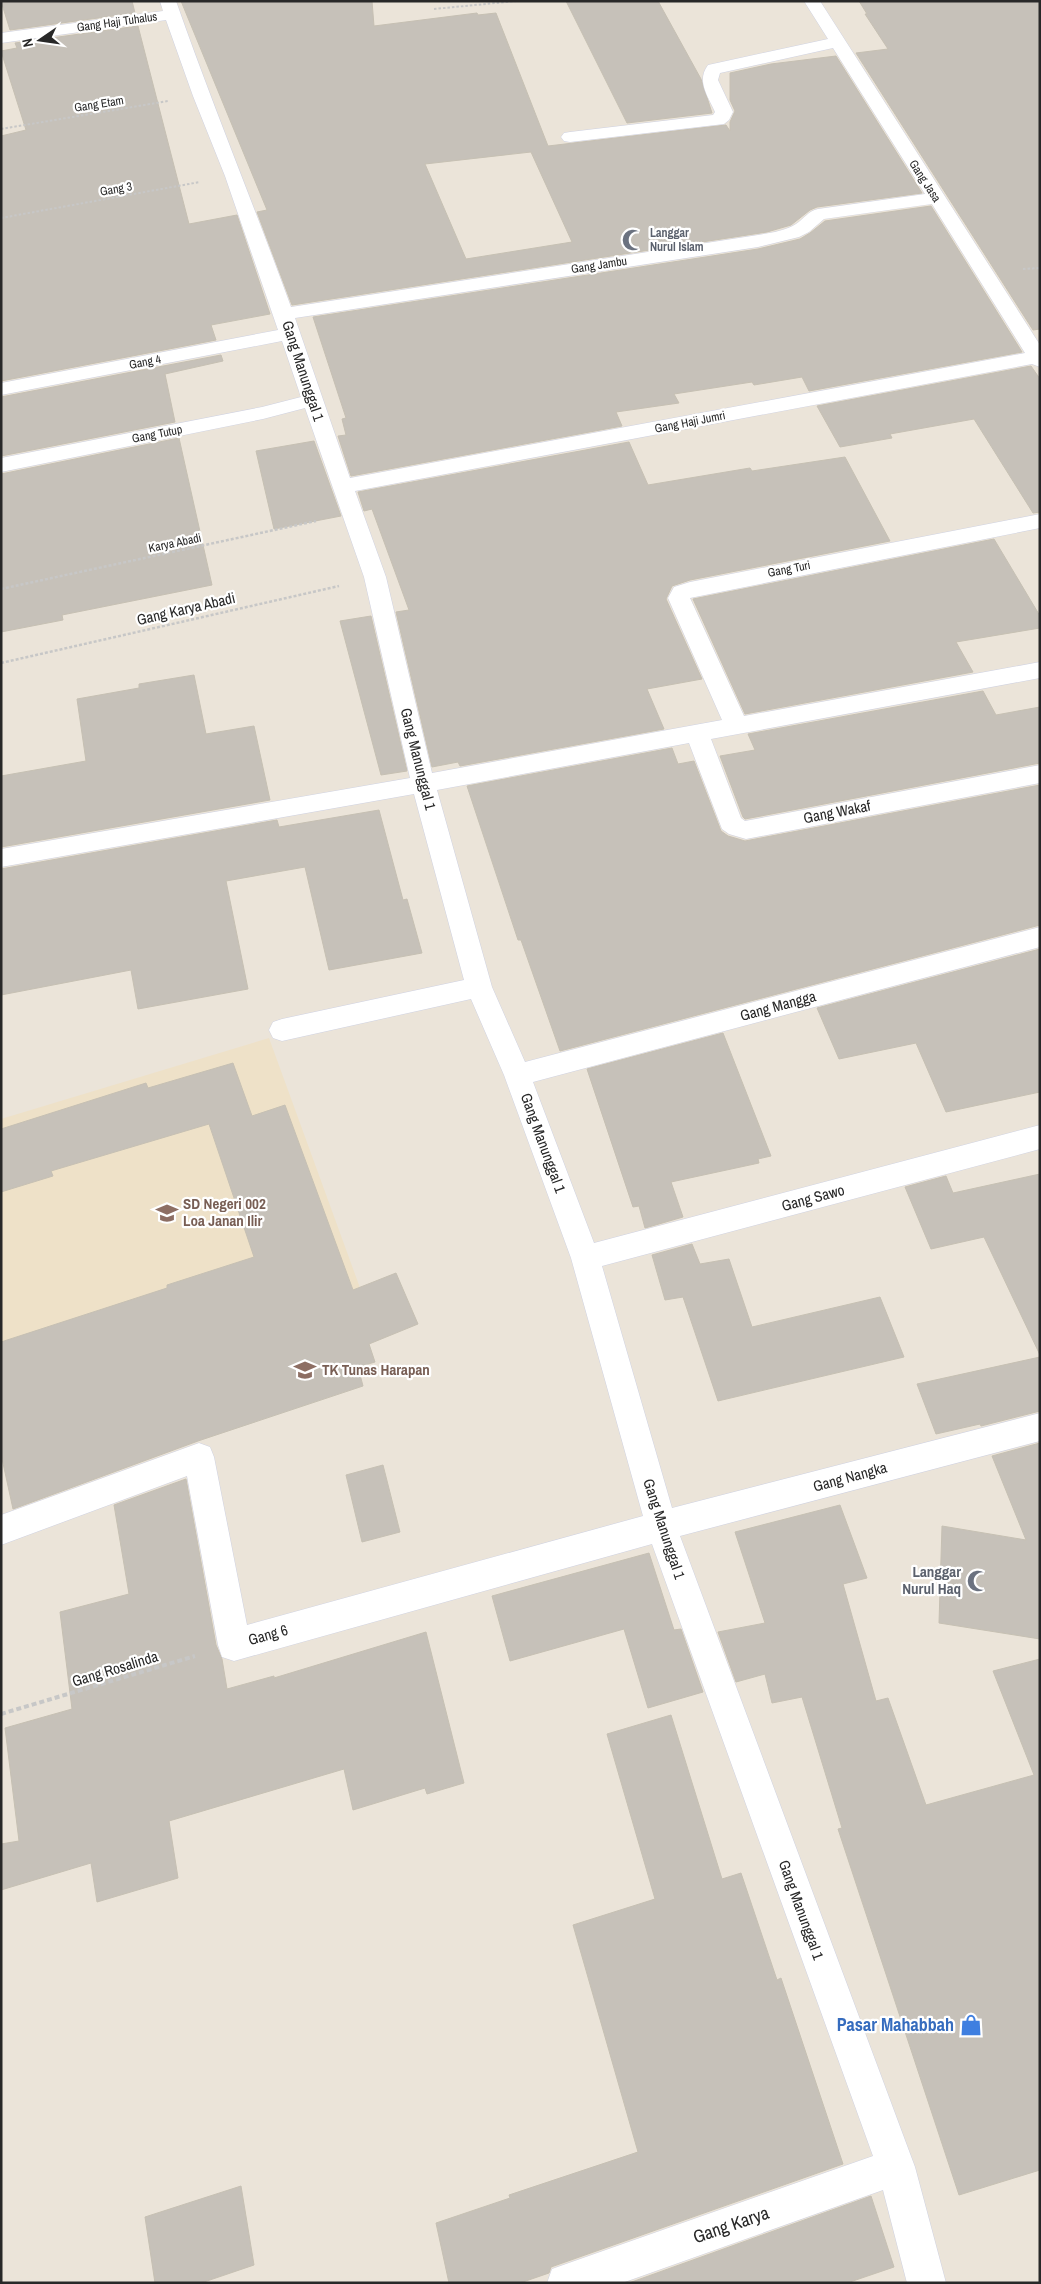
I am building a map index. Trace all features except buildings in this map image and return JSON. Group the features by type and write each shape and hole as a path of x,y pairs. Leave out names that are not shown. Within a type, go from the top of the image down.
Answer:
{"street":[{"name":"Gang Jasa","path":"812,1 985,272 1038,359"},
{"name":"Gang Haji Tuhalus","path":"1,38 170,7"},
{"name":"Gang Manunggal 1","path":"170,7 201,96 234,176 375,578 423,784 479,987 517,1075 585,1258 661,1526 896,2167 927,2283"},
{"path":"570,137 718,120 723,116 724,112 710,80 710,74 714,69 837,42"},
{"name":"Gang Jambu","path":"286,324 758,241 793,233 803,228 818,214 936,198"},
{"name":"Gang 4","path":"1,389 286,324"},
{"name":"Gang Haji Jumri","path":"343,486 1038,359"},
{"name":"Gang Tutup","path":"1,465 263,413 312,400"},
{"name":"Gang Turi","path":"736,725 679,598 682,592 690,588 1040,521"},
{"path":"1,858 423,784 696,732 1040,670"},
{"name":"Gang Wakaf","path":"696,732 732,823 738,828 746,830 1040,774"},
{"name":"Gang Mangga","path":"517,1075 1040,937"},
{"path":"282,1030 479,987"},
{"name":"Gang Sawo","path":"585,1258 1040,1137"},
{"name":"Gang Nangka","path":"661,1526 1040,1427"},
{"name":"Gang 6","path":"1,1530 199,1457 234,1645 661,1526"},
{"name":"Gang Karya","path":"566,2283 896,2167"}],"path":[{"path":"434,9 516,1"},
{"name":"Gang Etam","path":"1,129 201,96"},
{"name":"Gang 3","path":"1,218 234,176"},
{"name":"Karya Abadi","path":"1,589 352,514"},
{"name":"Gang Karya Abadi","path":"1,663 375,578"},
{"name":"Gang Rosalinda","path":"1,1714 234,1645"}],"shaded area":[{"name":"SD Negeri 002 Loa Janan Ilir","path":"269,1038 367,1307 1,1432 1,1119"}],"place":[{"name":"Langgar Nurul Islam","path":"633,240"},
{"name":"SD Negeri 002 Loa Janan Ilir","path":"167,1213"},
{"name":"TK Tunas Harapan","path":"305,1370"},
{"name":"Langgar Nurul Haq","path":"978,1581"},
{"name":"Pasar Mahabbah","path":"971,2025"}]}
